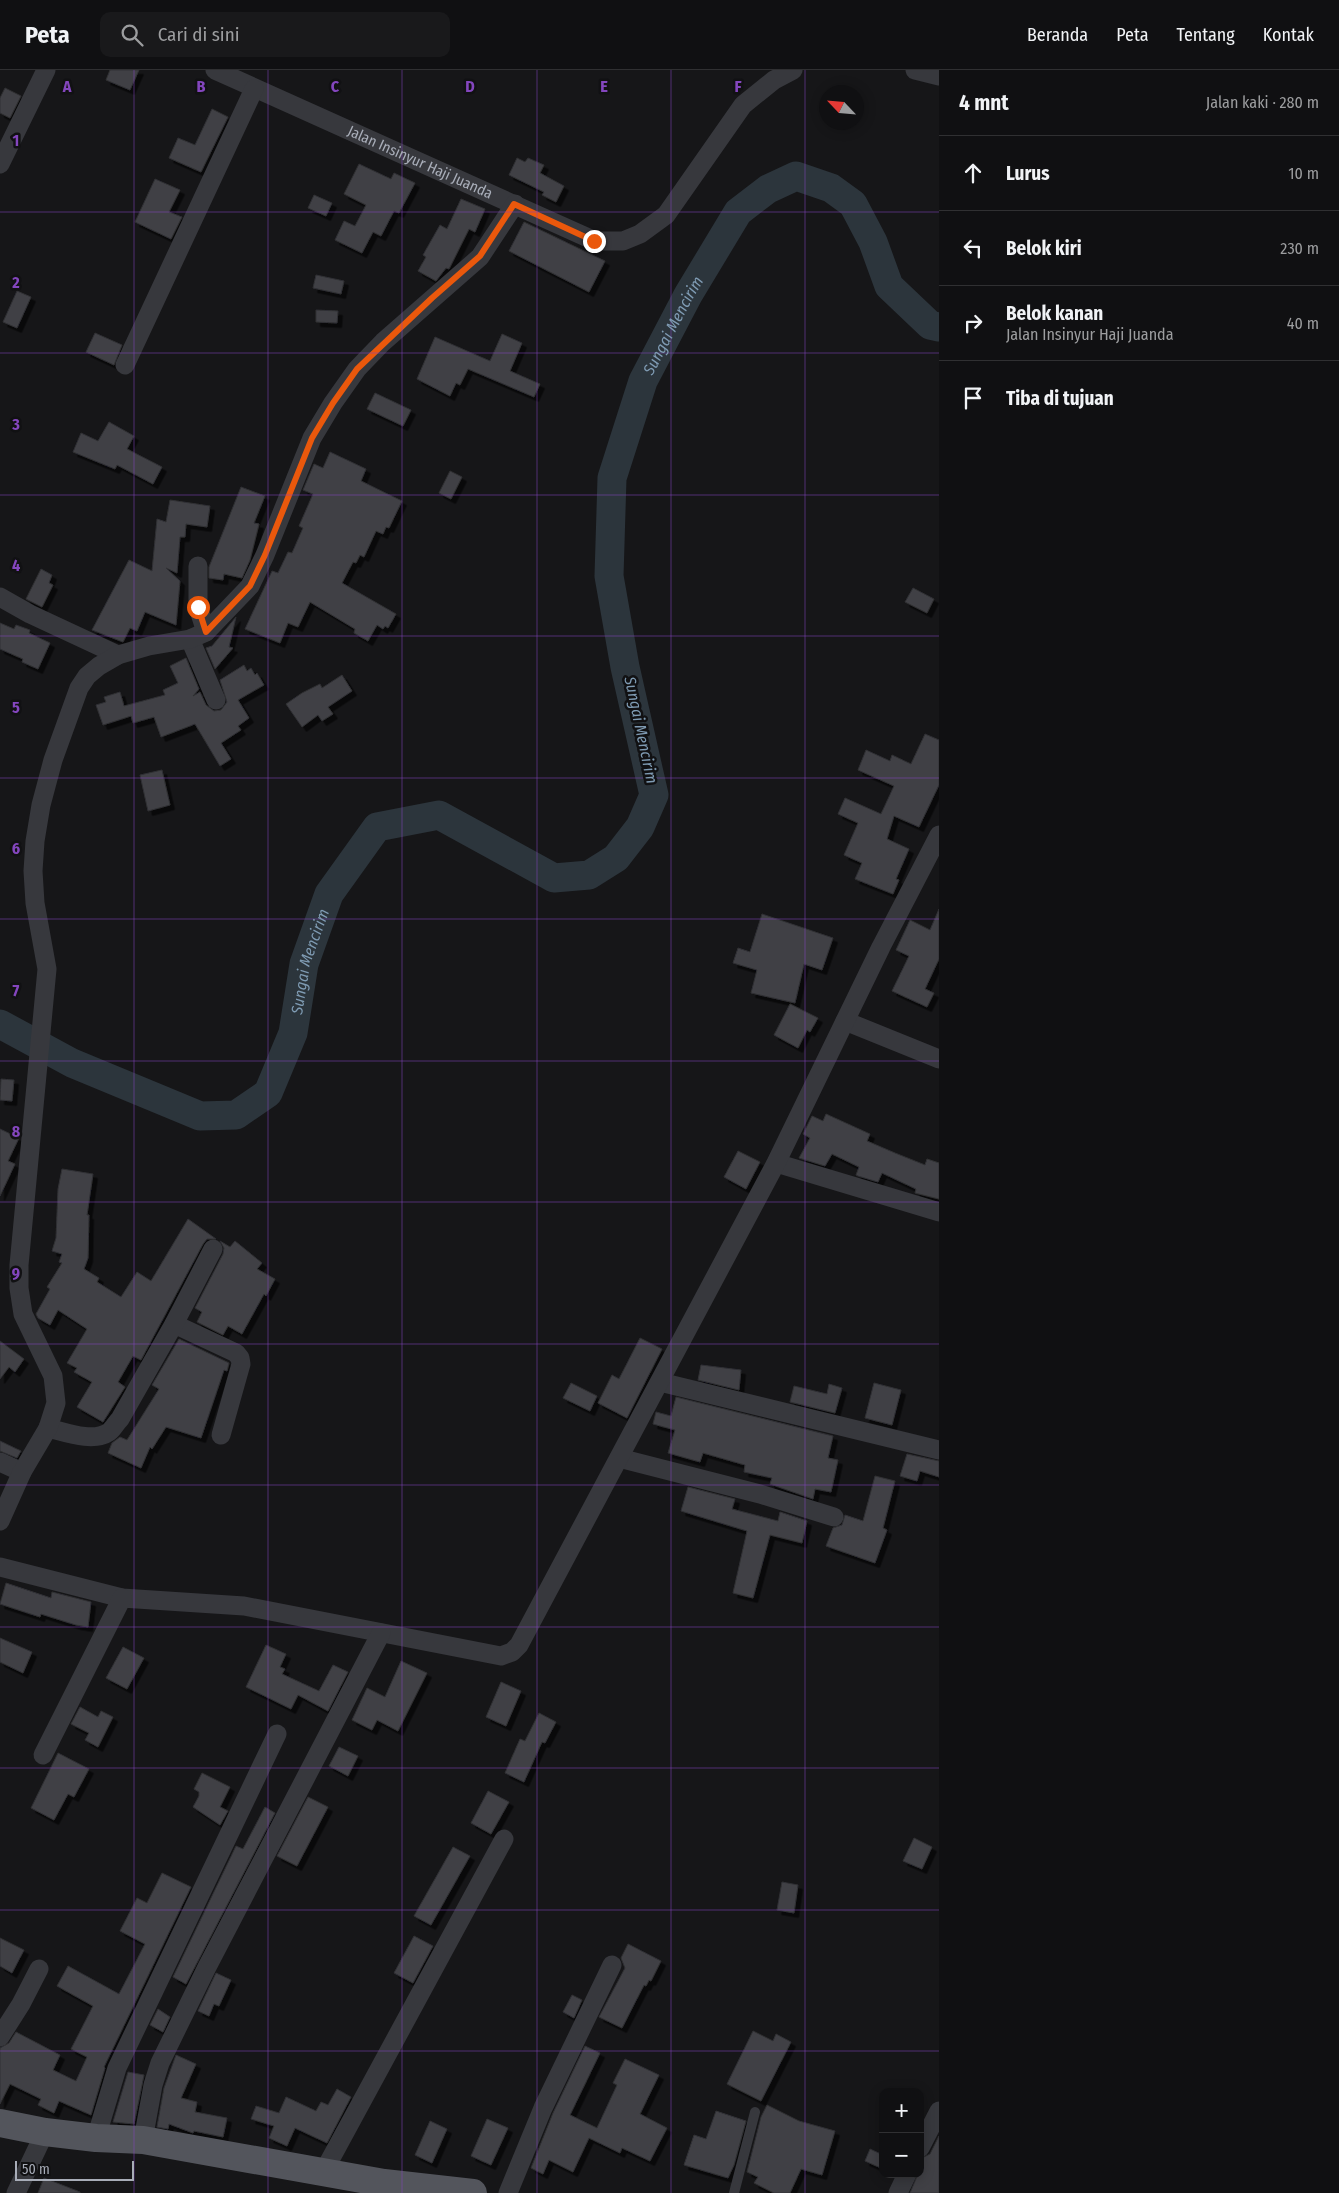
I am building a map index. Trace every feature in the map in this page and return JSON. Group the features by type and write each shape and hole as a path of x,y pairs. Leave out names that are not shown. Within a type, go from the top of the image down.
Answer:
{"main road":[{"path":"0,2123 45,2132 96,2138 142,2140 384,2183 473,2193"}],"street":[{"path":"0,164 46,70"},
{"name":"Jalan Insinyur Haji Juanda","path":"215,70 594,241 623,241 640,234 666,215 743,105 774,80 792,70"},
{"path":"915,70 939,76"},
{"path":"125,365 254,89"},
{"path":"0,1521 22,1472 48,1428 56,1403 56,1387 53,1376 23,1314 19,1288 19,1265 47,969 35,903 34,841 53,760 78,688 87,676 99,666 118,655 149,646 198,636 250,586 265,555 312,438 333,403 357,369 432,298 480,256 514,204"},
{"path":"198,566 198,636 216,700"},
{"path":"0,597 38,618 118,655"},
{"path":"0,1567 122,1598 244,1606 501,1656 512,1652 519,1645 776,1163 939,835"},
{"path":"845,1021 939,1059"},
{"path":"776,1163 939,1212"},
{"path":"48,1428 88,1436 98,1436 108,1432 120,1419 174,1324 213,1249"},
{"path":"174,1324 236,1353 240,1358 241,1364 222,1434"},
{"path":"660,1382 939,1450"},
{"path":"619,1458 760,1494 834,1517"},
{"path":"0,1462 22,1472"},
{"path":"43,1755 122,1598"},
{"path":"142,2140 153,2085 160,2063 207,1967 381,1633"},
{"path":"96,2138 118,2068 277,1734"},
{"path":"324,2171 504,1839"},
{"path":"508,2193 543,2108 612,1964"},
{"path":"0,2037 21,2004 39,1969"},
{"path":"924,2140 939,2111"},
{"path":"16,2193 45,2132"},
{"path":"898,2193 905,2178"}],"lane":[{"path":"734,2193 755,2112"}],"building":[{"path":"110,70 139,70 130,90 106,80"},
{"path":"5,88 21,96 10,118 0,113 0,98"},
{"path":"212,109 228,117 201,172 169,158 178,138 195,145"},
{"path":"517,158 525,162 528,158 544,165 540,173 564,186 556,202 542,195 544,192 509,175"},
{"path":"359,164 391,179 394,173 415,183 399,213 394,211 381,236 373,232 362,253 335,240 344,221 355,226 366,205 344,194"},
{"path":"155,179 180,190 169,212 182,217 171,239 135,222"},
{"path":"314,195 332,203 326,216 308,208"},
{"path":"461,199 485,209 475,232 469,229 449,269 446,268 436,281 418,271 426,257 423,255 440,225 447,229"},
{"path":"524,222 605,261 589,292 509,251"},
{"path":"316,275 344,281 341,294 313,288"},
{"path":"17,291 31,297 17,328 3,322"},
{"path":"316,310 338,311 337,323 316,322"},
{"path":"95,333 122,345 114,365 86,352"},
{"path":"502,334 522,343 510,371 540,384 534,397 468,369 460,385 456,383 450,396 417,379 435,337 490,361"},
{"path":"375,393 411,410 403,426 367,409"},
{"path":"109,422 134,436 127,449 162,467 153,484 117,465 115,469 73,452 81,433 98,441"},
{"path":"330,452 366,469 361,481 402,501 389,528 386,527 383,534 376,531 364,557 360,555 356,563 353,562 342,583 396,614 388,628 385,626 383,629 377,625 368,641 354,633 355,629 310,602 298,627 288,623 280,643 245,629 272,571 278,573 288,552 292,553 303,528 299,526 313,494 303,490 314,464 323,468"},
{"path":"450,471 462,477 451,499 439,493"},
{"path":"241,487 265,496 254,523 259,524 250,560 242,578 224,574 223,580 209,578 209,567"},
{"path":"170,500 210,506 207,527 186,524 185,537 180,537 177,573 166,568 180,581 176,625 145,612 137,631 130,628 123,642 92,630 129,560 152,571 157,519 166,522"},
{"path":"41,569 52,575 49,583 53,585 42,607 26,599"},
{"path":"913,588 934,599 927,613 905,602"},
{"path":"236,617 229,647 233,648 215,669 206,648 212,646"},
{"path":"0,623 14,629 16,625 30,630 29,633 50,643 38,669 22,662 23,659 0,649"},
{"path":"186,658 199,689 193,696 200,692 206,705 214,711 221,710 227,702 220,680 244,665 247,671 251,668 255,675 257,673 264,685 238,700 249,718 238,726 241,730 221,743 231,759 220,766 195,724 161,737 154,717 133,723 131,716 103,725 96,705 106,702 104,697 120,692 124,706 165,695 163,690 178,683 170,666"},
{"path":"342,675 352,691 328,707 333,714 322,721 318,715 302,727 286,704 302,693 320,684 322,688"},
{"path":"925,734 939,740 939,785 919,827 894,816 887,839 909,849 896,879 899,880 893,894 855,879 862,863 844,855 858,823 838,814 845,798 881,814 894,786 858,770 866,750 890,761 892,755 911,764"},
{"path":"162,770 170,805 148,811 140,775"},
{"path":"939,909 939,959 925,989 934,993 927,1007 892,991 909,956 896,950 910,920 930,930"},
{"path":"762,914 833,938 822,970 804,964 795,1003 751,993 757,970 733,963 738,948 750,952"},
{"path":"790,1004 818,1018 810,1032 807,1030 798,1048 774,1035"},
{"path":"1,1079 14,1080 12,1101 0,1100"},
{"path":"826,1114 870,1134 867,1141 925,1165 927,1159 939,1163 939,1199 915,1193 916,1189 882,1173 878,1182 858,1176 856,1175 859,1167 832,1154 825,1166 799,1158 810,1138 803,1134 812,1116 823,1121"},
{"path":"0,1129 19,1138 8,1161 15,1164 0,1196"},
{"path":"738,1151 760,1162 746,1189 724,1177"},
{"path":"62,1169 93,1174 87,1215 89,1215 88,1258 84,1269 99,1278 97,1282 121,1297 137,1272 151,1281 188,1219 216,1239 207,1239 203,1244 141,1360 133,1356 118,1382 125,1387 103,1422 77,1407 92,1382 74,1372 77,1368 67,1363 87,1329 58,1310 50,1325 38,1318 36,1314 50,1289 47,1287 62,1263 59,1262 62,1254 52,1251 56,1238 58,1189"},
{"path":"220,1241 230,1247 235,1241 262,1263 257,1269 275,1279 266,1296 264,1294 242,1334 228,1326 223,1335 197,1322 202,1312 195,1308 223,1254 224,1248"},
{"path":"640,1338 662,1349 627,1418 598,1403 612,1375 619,1379"},
{"path":"179,1339 229,1363 227,1371 224,1370 201,1438 166,1427 152,1449 150,1447 141,1468 108,1453 112,1443 120,1437 127,1440 159,1389 152,1385"},
{"path":"0,1341 24,1359 15,1372 9,1367 0,1379"},
{"path":"701,1365 741,1370 739,1390 698,1380"},
{"path":"571,1383 597,1396 590,1411 563,1398"},
{"path":"874,1383 901,1390 892,1425 865,1418"},
{"path":"829,1384 842,1388 835,1413 790,1402 794,1386 827,1394"},
{"path":"676,1397 833,1436 828,1458 838,1460 831,1492 815,1489 813,1499 770,1484 772,1478 744,1472 745,1465 703,1453 700,1462 668,1453 675,1430 653,1424 656,1412 671,1416"},
{"path":"0,1441 21,1451 17,1458 0,1451"},
{"path":"907,1454 939,1461 939,1477 920,1471 917,1481 900,1476"},
{"path":"875,1476 895,1481 883,1528 887,1530 875,1563 826,1546 833,1528 842,1525 845,1515 863,1521"},
{"path":"688,1487 735,1499 732,1509 778,1521 780,1512 807,1521 802,1543 770,1535 753,1598 733,1593 747,1531 681,1511"},
{"path":"6,1583 51,1598 52,1592 91,1602 88,1627 41,1614 40,1617 0,1604"},
{"path":"0,1638 32,1652 23,1673 0,1662"},
{"path":"266,1645 286,1654 280,1667 285,1669 282,1674 319,1691 333,1665 348,1672 328,1711 298,1695 291,1709 246,1687"},
{"path":"123,1647 144,1658 127,1689 106,1678"},
{"path":"401,1661 427,1673 398,1731 377,1720 372,1730 352,1720 367,1688 385,1697"},
{"path":"501,1682 521,1691 506,1726 486,1717"},
{"path":"80,1707 98,1717 101,1711 113,1717 98,1747 85,1740 89,1733 71,1724"},
{"path":"539,1713 556,1722 545,1743 542,1742 524,1782 505,1773 520,1739 525,1741"},
{"path":"339,1747 358,1756 348,1776 329,1766"},
{"path":"58,1753 89,1769 74,1797 68,1794 54,1820 31,1808"},
{"path":"202,1773 230,1787 220,1807 228,1811 220,1825 193,1807 199,1796 199,1792 194,1789"},
{"path":"488,1791 509,1802 491,1834 471,1823"},
{"path":"308,1797 328,1807 297,1866 277,1856"},
{"path":"265,1807 275,1813 186,1984 173,1977 236,1846 243,1849"},
{"path":"914,1838 932,1847 922,1869 903,1861"},
{"path":"453,1847 470,1856 431,1925 414,1916"},
{"path":"162,1873 191,1887 104,2067 91,2115 59,2101 54,2113 38,2105 41,2099 10,2084 0,2104 0,2048 9,2043 16,2032 60,2055 53,2070 76,2081 87,2057 71,2049 93,2006 57,1986 68,1966 119,1994 145,1944 120,1931 137,1898 147,1903"},
{"path":"782,1882 798,1885 794,1913 777,1910"},
{"path":"414,1936 433,1946 413,1983 394,1973"},
{"path":"0,1938 24,1950 12,1973 0,1966"},
{"path":"628,1944 661,1961 651,1981 649,1980 646,1986 644,1985 622,2028 599,2017 625,1968 621,1958"},
{"path":"216,1973 231,1980 219,2006 214,2004 209,2016 198,2011"},
{"path":"572,1995 582,2000 574,2018 563,2012"},
{"path":"158,2009 170,2017 163,2032 150,2025"},
{"path":"753,2031 773,2041 776,2034 791,2042 761,2101 727,2084"},
{"path":"585,2046 600,2053 570,2115 597,2128 617,2085 613,2083 625,2059 659,2075 640,2114 667,2128 650,2161 622,2148 620,2153 589,2138 573,2172 549,2160 543,2174 531,2168 553,2113"},
{"path":"176,2055 196,2064 181,2098 197,2102 195,2112 227,2118 223,2137 194,2131 193,2133 169,2124 168,2129 157,2127 164,2088"},
{"path":"128,2072 144,2075 134,2124 113,2122"},
{"path":"337,2089 351,2097 327,2143 295,2128 287,2146 269,2138 274,2126 251,2119 256,2106 279,2113 286,2097 316,2111 321,2102 328,2105"},
{"path":"767,2105 799,2121 835,2131 822,2175 801,2169 790,2193 774,2193 754,2183 758,2177 747,2172 761,2117"},
{"path":"716,2111 746,2121 734,2165 728,2178 684,2165 694,2135 706,2139"},
{"path":"487,2119 508,2128 491,2165 471,2156"},
{"path":"430,2121 447,2129 432,2163 415,2155"},
{"path":"939,2136 939,2193 910,2193 916,2178 924,2178 924,2157 930,2154"},
{"path":"870,2149 879,2153 879,2167 865,2161"},
{"path":"44,2178 80,2192 80,2193 38,2193"}],"waterway":[{"name":"Sungai Mencirim","path":"0,1024 72,1063 200,1116 236,1115 268,1093 293,1033 304,964 329,894 377,827 439,815 554,878 589,875 616,858 640,827 654,795 625,667 609,576 612,478 643,381 688,295 738,212 768,189 796,176 831,188 853,204 873,242 889,286 930,325 939,327"}],"route":[{"path":"198,607 206,632 250,586 265,555 312,438 333,403 357,369 383,342 480,256 514,204 594,241"}]}
